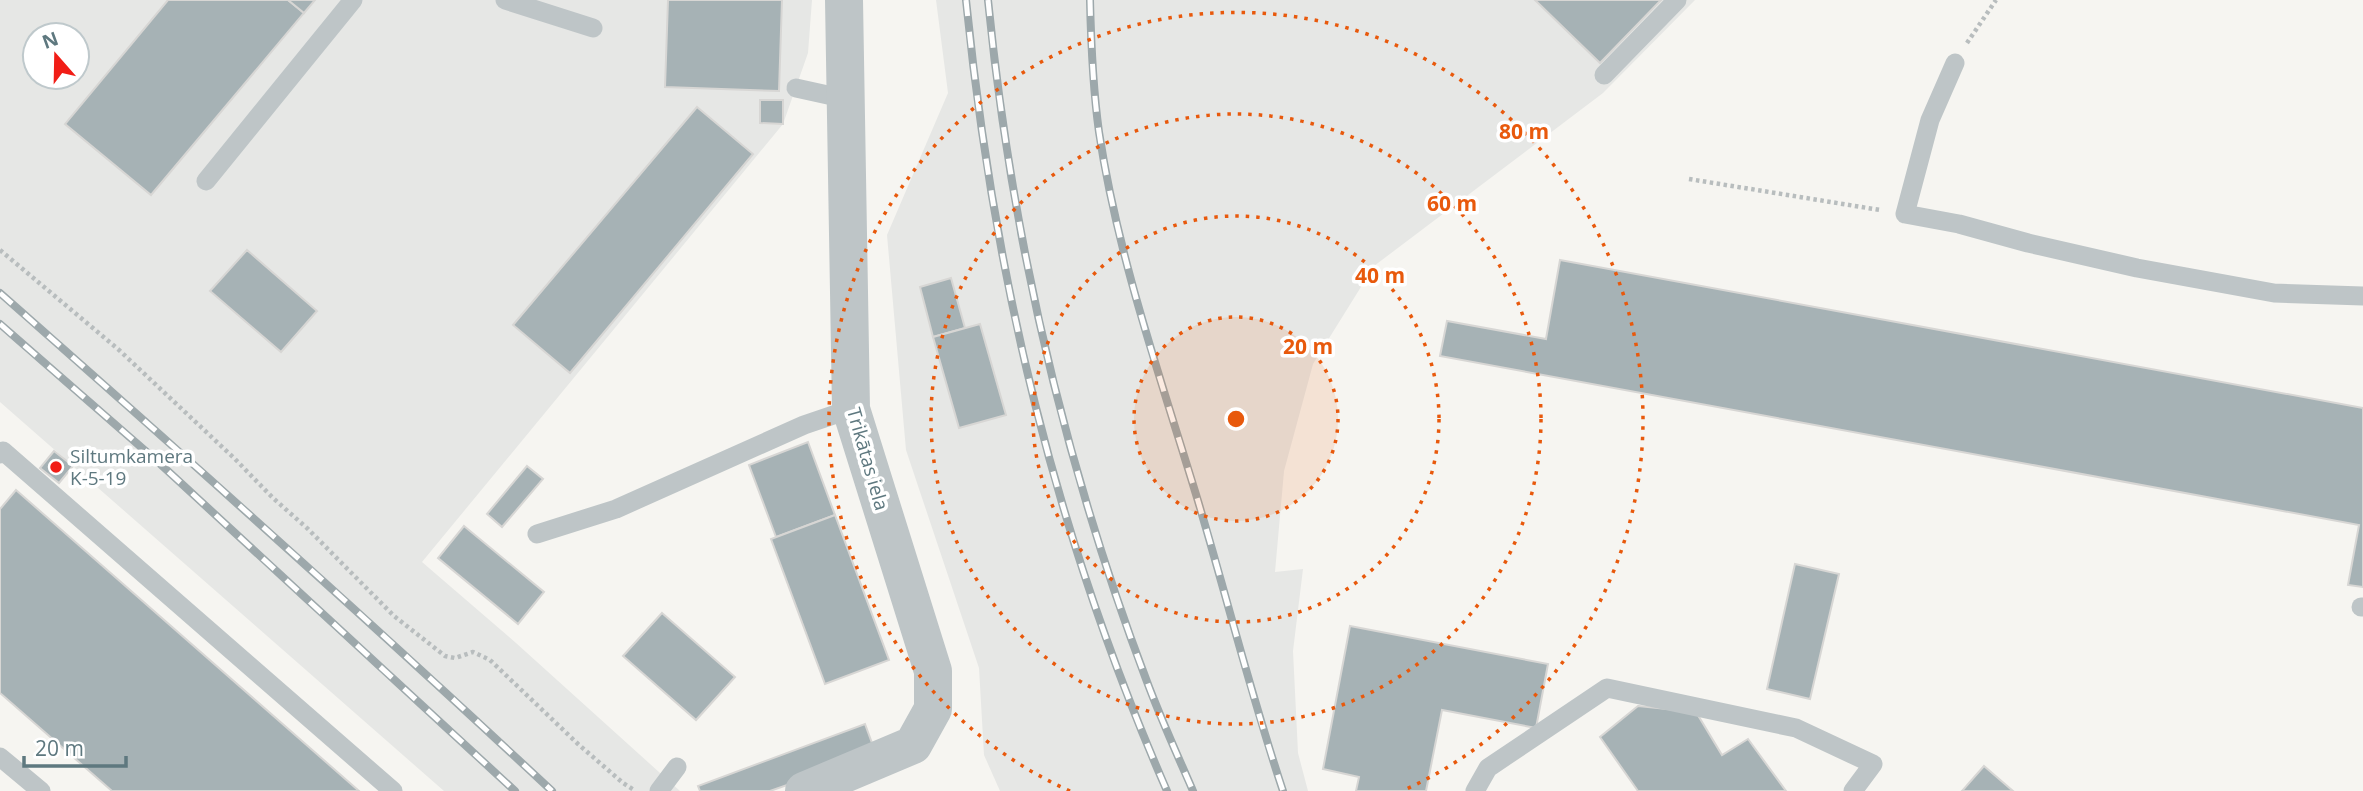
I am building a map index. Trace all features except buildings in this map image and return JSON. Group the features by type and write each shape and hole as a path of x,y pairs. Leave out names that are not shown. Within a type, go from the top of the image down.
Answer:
{"street":[{"name":"Trikātas iela","path":"804,791 913,745 933,709 933,671 851,409 844,0"}],"lane":[{"path":"206,181 353,0"},
{"path":"505,0 593,28"},
{"path":"1604,75 1677,0"},
{"path":"1955,63 1930,120 1905,214 1959,224 2137,268 2260,291 2363,296"},
{"path":"796,88 846,99"},
{"path":"537,534 616,509 804,425 851,409"},
{"path":"0,454 3,451 393,791"},
{"path":"1475,791 1488,768 1607,688 1796,728 1873,764 1853,791"},
{"path":"0,757 41,791"},
{"path":"659,791 677,767"}],"path":[{"path":"1955,63 1996,0"},
{"path":"1689,178 1905,214"},
{"path":"0,250 119,350 308,529 394,616 446,656 455,658 473,652 490,660 623,783 641,791"}],"shaded area":[{"path":"0,0 812,0 808,53 783,124 422,562 680,791 444,791 0,402"},
{"path":"936,0 1695,0 1603,93 1374,266 1313,364 1284,471 1275,572 1303,569 1293,651 1298,753 1308,791 1000,791 984,755 979,668 906,450 887,235 948,93"}],"railway":[{"path":"966,0 993,205 1035,404 1092,598 1127,695 1167,791"},
{"path":"988,0 998,87 1026,259 1066,429 1116,596 1151,693 1193,791"},
{"path":"1090,0 1097,116 1117,226 1283,791"},
{"path":"0,293 278,540 552,791"},
{"path":"0,324 157,461 515,791"}],"place":[{"name":"Siltumkamera K-5-19","path":"56,467"}]}
